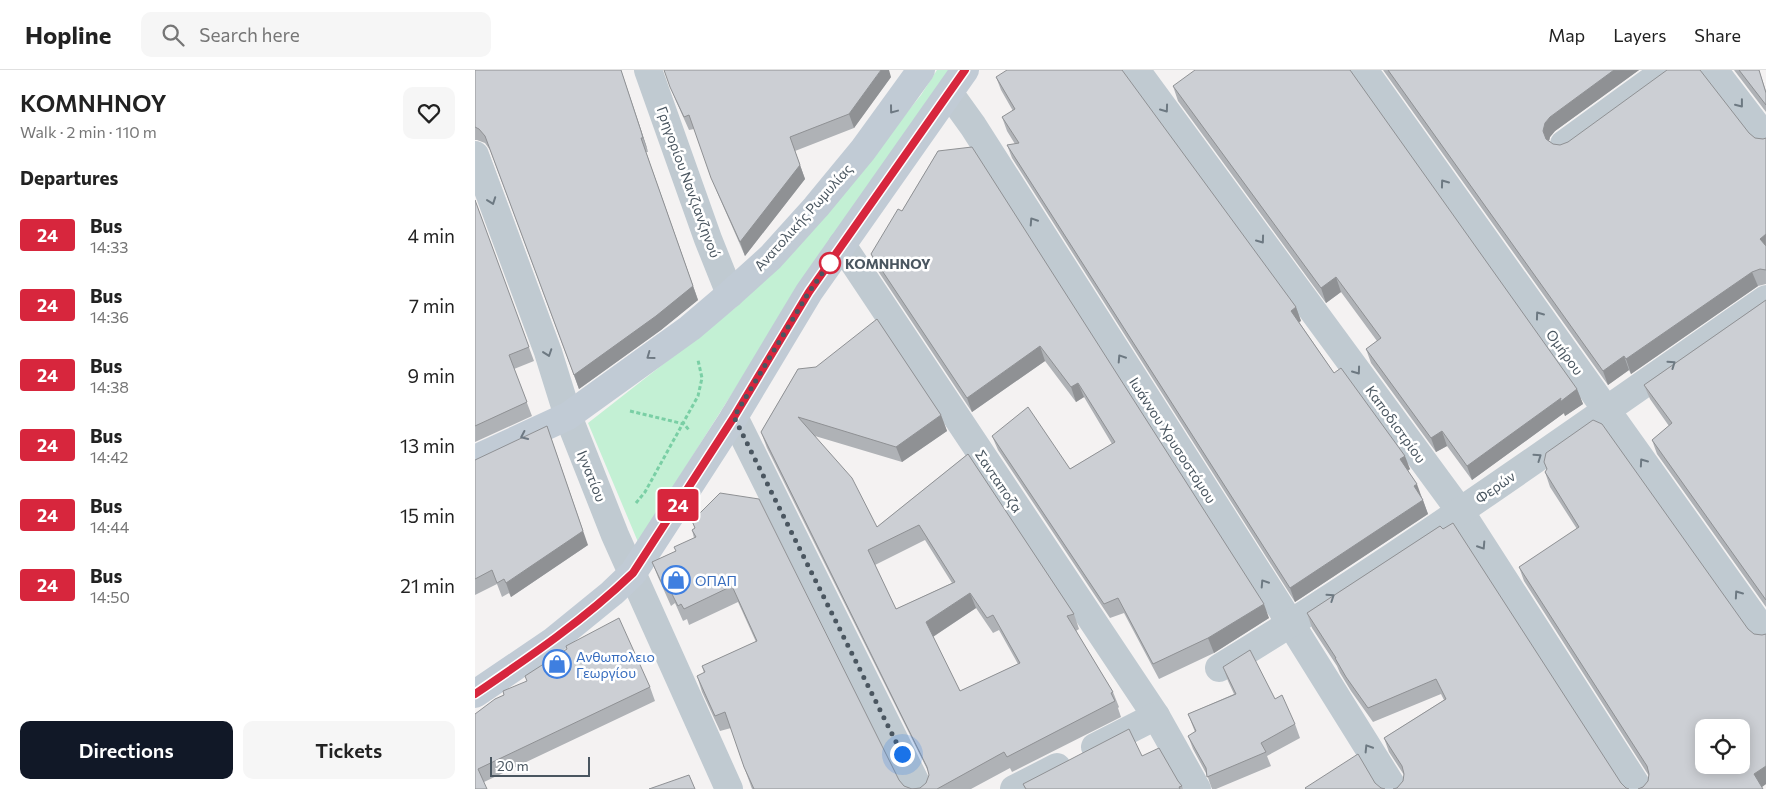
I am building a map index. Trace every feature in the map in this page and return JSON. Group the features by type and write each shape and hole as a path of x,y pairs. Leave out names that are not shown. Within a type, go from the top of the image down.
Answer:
{"main road":[{"path":"475,694 553,641 612,593 633,573 711,454 809,292 950,94 965,70"},
{"name":"Ανατολικής Ρωμυλίας","path":"475,459 578,409 690,328 731,294 771,257 816,207 863,150 912,75"}],"street":[{"name":"Γρηγορίου Νανζιανζηνού","path":"648,70 708,239 731,294"},
{"name":"Καποδιστρίου","path":"1136,70 1460,512 1639,789"},
{"name":"Ομήρου","path":"1364,70 1766,634"},
{"path":"1564,144 1666,70"},
{"path":"1714,70 1766,138"},
{"name":"Ιωάννου Χρυσοστόμου","path":"950,94 973,126 1291,624 1393,789"},
{"name":"Ιγνατίου","path":"475,155 548,352 578,409 610,522 729,789"},
{"name":"Σανταποζα","path":"842,245 1156,716 1197,789"},
{"name":"Φερών","path":"1219,668 1291,624 1460,512 1766,299"},
{"path":"734,417 919,789"},
{"path":"1014,789 1156,716"}],"path":[{"path":"610,522 631,510 645,492 699,396 702,378 690,328"},
{"path":"578,409 684,424 711,454"}],"green space":[{"path":"937,70 952,70 807,275 638,542 588,423 735,308 791,255 921,95"}],"building":[{"path":"475,70 621,70 643,138 641,138 693,286 656,316 574,375 485,136 475,127"},
{"path":"664,70 881,70 849,114 790,137 800,165 740,242 711,178 689,115 684,117"},
{"path":"1007,70 1122,70 1296,307 1291,311 1334,373 1341,368 1405,456 1400,459 1417,484 1414,486 1423,500 1290,588 1007,145 1019,143 1002,117 1015,109 996,77"},
{"path":"1195,70 1350,70 1577,389 1560,402 1561,398 1467,466 1442,431 1431,438 1366,349 1381,338 1336,277 1321,288 1173,86"},
{"path":"1388,70 1614,70 1550,117 1545,123 1543,131 1546,139 1553,144 1560,145 1568,142 1667,70 1700,70 1749,133 1755,138 1766,138 1766,234 1760,239 1766,246 1766,270 1760,269 1752,272 1626,359 1624,356 1603,371"},
{"path":"1739,70 1759,70 1766,93 1766,105"},
{"path":"972,147 1264,604 1208,638 1153,664 1118,598 1104,604 992,436 1028,407 1070,469 1115,442 1078,383 1071,387 1040,346 967,398 871,254 898,209 902,211 938,151"},
{"path":"475,200 529,347 509,355 527,402 475,426"},
{"path":"1766,300 1766,600 1652,440 1672,423 1644,385"},
{"path":"877,319 941,415 896,447 798,417 852,478 877,527 968,454 1074,614 1067,616 1113,692 1111,693 1115,701 1007,757 1004,752 937,789 912,789 920,788 926,783 929,775 927,767 761,432 798,369 816,367","holes":["919,525 955,582 896,609 868,550","970,593 987,618 993,615 1020,663 960,691 926,622"]},
{"path":"1593,420 1602,424 1748,629 1754,634 1766,634 1766,766 1754,774 1763,789 1638,789 1643,787 1648,781 1647,766 1519,567 1579,527 1545,472 1547,469 1544,462 1546,453"},
{"path":"547,426 583,531 506,583 504,579 497,583 492,570 475,579 475,460"},
{"path":"720,493 759,499 899,780 904,786 912,789 754,789 744,767 725,712 715,716 697,676 705,672 702,666 757,641 732,586 684,609 681,604 678,606 669,588 665,590 652,562 676,551 674,547 696,537 692,530 695,528 692,521"},
{"path":"1453,523 1621,783 1629,789 1393,789 1397,788 1403,781 1404,774 1402,766 1384,738 1446,699 1436,679 1368,708 1346,677 1307,613 1440,526 1443,529"},
{"path":"619,618 650,687 478,769 487,789 475,789 475,714 495,699 504,695 503,691 527,681 525,676 567,649 566,646"},
{"path":"1250,650 1275,699 1282,695 1295,724 1261,743 1266,752 1207,777 1206,768 1188,736 1196,731 1188,714 1236,694 1223,667"},
{"path":"1129,729 1142,756 1159,748 1182,786 1179,787 1180,789 1026,789 1023,784"},
{"path":"1358,754 1375,783 1385,789 1305,788"},
{"path":"689,775 695,789 649,789"}],"bus line":[{"name":"24","path":"475,694 553,641 612,593 633,573 734,417 809,292 950,94 965,70"}],"place":[{"name":"ΚΟΜΝΗΝΟΥ","path":"830,263"},
{"name":"ΟΠΑΠ","path":"676,580"},
{"name":"Ανθωπολειο Γεωργίου","path":"557,664"}],"route":[{"path":"830,263 831,261 809,292 734,417 902,754"}]}
